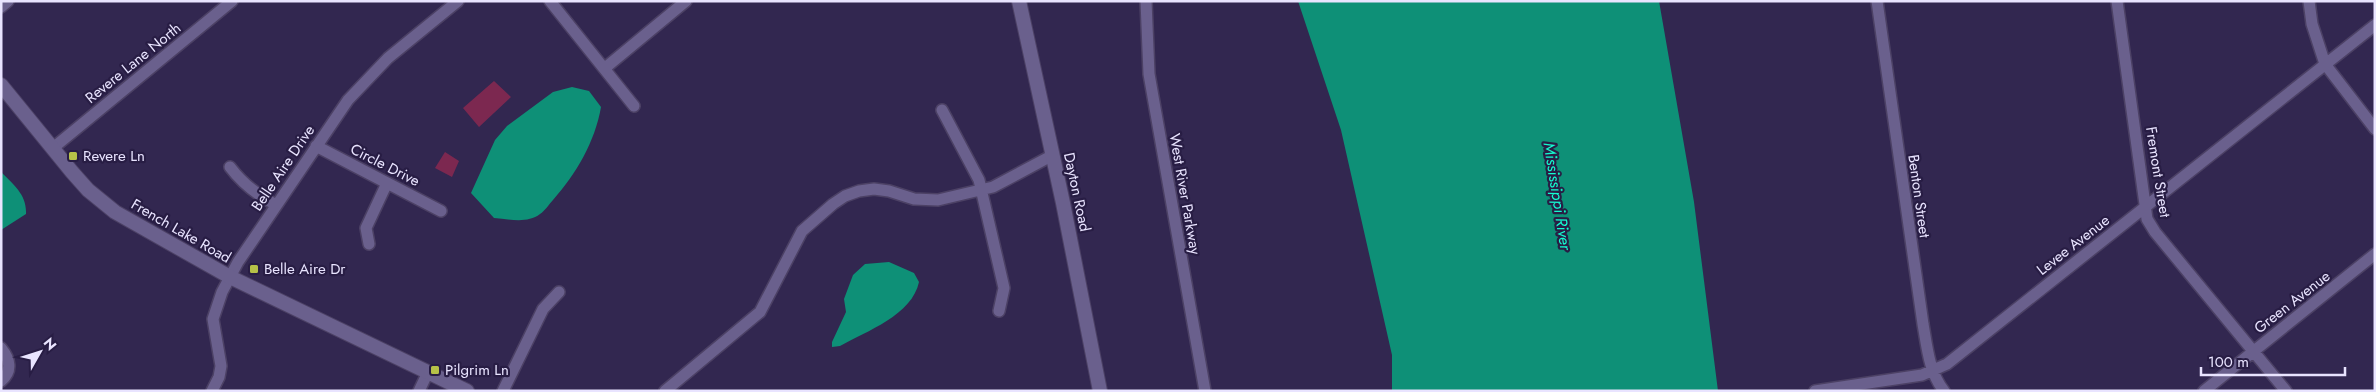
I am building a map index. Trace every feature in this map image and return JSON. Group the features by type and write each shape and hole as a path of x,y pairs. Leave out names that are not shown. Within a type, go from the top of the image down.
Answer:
{"street":[{"path":"1,7 8,1"},
{"name":"Revere Lane North","path":"53,148 232,1"},
{"name":"Belle Aire Drive","path":"212,391 219,377 221,366 213,320 216,306 230,277 276,205 348,100 388,58 458,1"},
{"path":"550,1 634,106"},
{"path":"605,68 686,1"},
{"name":"Dayton Road","path":"1018,1 1053,155 1100,391"},
{"name":"West River Parkway","path":"1146,1 1149,74 1205,391"},
{"name":"Benton Street","path":"1877,1 1923,324 1933,371 1944,391"},
{"name":"Fremont Street","path":"2117,1 2147,218 2155,232 2286,391"},
{"path":"2309,1 2312,24 2325,64 2375,129"},
{"name":"Levee Avenue","path":"1815,391 1891,380 1933,371 1982,337 2375,26"},
{"name":"French Lake Road","path":"1,85 88,190 115,212 230,277 467,391"},
{"path":"942,110 974,166 982,190 1004,288 999,310"},
{"name":"Circle Drive","path":"316,146 441,211"},
{"path":"665,391 760,312 802,231 832,204 859,191 874,189 926,201 982,190 994,187 1053,155"},
{"path":"230,167 238,177 264,199 276,205"},
{"path":"369,244 366,228 386,183"},
{"name":"Green Avenue","path":"2204,391 2375,254"},
{"path":"504,391 543,309 559,292"},
{"path":"1,348 8,356 10,366 4,379"},
{"path":"419,391 428,372"}],"shaded area":[{"path":"494,81 511,97 479,127 463,108"},
{"path":"445,152 459,161 452,177 435,168"}],"water":[{"name":"Mississippi River","path":"1298,1 1659,1 1694,202 1718,391 1392,391 1392,355 1341,130"},
{"path":"572,87 589,91 601,107 594,133 577,168 542,213 524,220 494,218 471,193 495,140 507,126 553,92"},
{"path":"1,172 22,196 26,207 26,214 1,230"},
{"path":"889,262 914,273 919,282 915,294 908,304 887,321 840,346 832,347 832,342 846,312 844,299 853,275 865,264"}],"place":[{"name":"Revere Ln","path":"73,156"},
{"name":"Belle Aire Dr","path":"254,269"},
{"name":"Pilgrim Ln","path":"435,370"}]}
